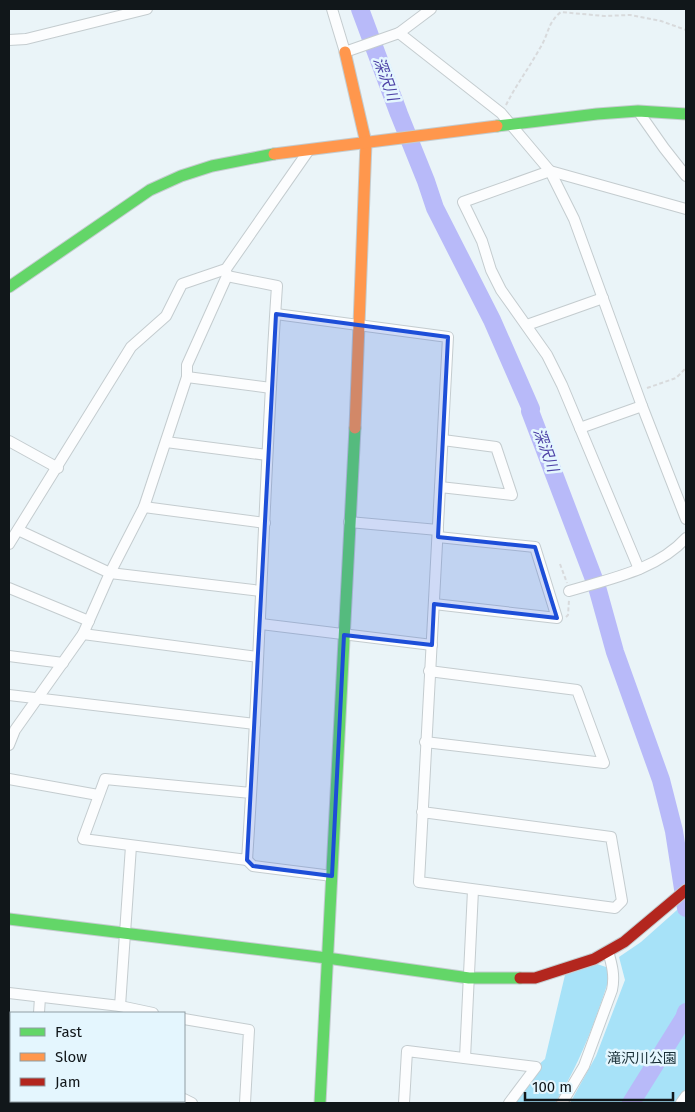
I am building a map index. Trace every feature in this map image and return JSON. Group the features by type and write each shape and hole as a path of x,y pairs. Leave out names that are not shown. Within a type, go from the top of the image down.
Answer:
{"street":[{"path":"9,40 26,39 147,9"},
{"path":"320,1103 360,324 366,143 345,52 332,9"},
{"path":"345,52 399,33 431,9"},
{"path":"399,33 501,113 550,172 574,219 642,406 686,519"},
{"path":"9,287 150,190 174,177 205,166 237,159 597,114 638,111 686,114"},
{"path":"638,111 686,176"},
{"path":"9,745 12,730 38,699 83,634 110,573 144,508 187,377 187,364 226,272 309,150"},
{"path":"639,569 562,385 547,355 501,290 491,270 482,241 463,202 550,172 686,209"},
{"path":"9,544 58,468 131,347 166,316 182,284 226,272 278,286 267,455 261,624 247,860"},
{"path":"527,326 603,298"},
{"path":"276,314 448,337 425,742 422,812 419,882 615,908 622,901 612,837 422,812"},
{"path":"187,377 271,388"},
{"path":"580,428 642,406"},
{"path":"440,487 512,495 496,447 443,440"},
{"path":"9,441 58,468"},
{"path":"166,442 267,455"},
{"path":"144,508 264,523"},
{"path":"349,522 535,547 557,618 434,604"},
{"path":"18,530 110,573 261,591"},
{"path":"569,591 639,569 659,559 680,545 686,538"},
{"path":"9,588 89,621"},
{"path":"261,624 432,645"},
{"path":"83,634 258,657"},
{"path":"9,656 62,663"},
{"path":"425,742 604,762 578,690 429,671"},
{"path":"9,695 255,724"},
{"path":"9,779 98,795"},
{"path":"252,793 105,779 83,839 247,860 252,866 332,876"},
{"path":"120,1006 131,846"},
{"path":"465,1058 473,890"},
{"path":"9,918 469,978 535,978 594,959 624,942 686,890"},
{"path":"562,1103 584,1066 612,990 614,980 613,967 608,951"},
{"path":"9,993 120,1006 148,1012"},
{"path":"39,1012 40,997"},
{"path":"185,1019 249,1030 245,1103"},
{"path":"404,1103 407,1051 536,1067 509,1103"},
{"path":"681,1103 686,1096"}],"path":[{"path":"501,113 543,44 552,19 561,12 604,16 630,15 661,21 686,30"},
{"path":"637,391 676,378 686,368"}],"highlighted area":[{"path":"276,314 448,337 438,537 535,547 557,618 434,604 432,645 344,635 332,876 253,866 247,860"}],"green space":[{"name":"滝沢川公園","path":"686,902 686,1089 675,1103 570,1103 596,1056 625,980 619,957 641,942"},
{"path":"597,964 606,967 610,974 608,982 585,1044 564,1089 555,1103 509,1103 536,1067 545,1059 565,975"}],"waterway":[{"name":"深沢川","path":"360,9 435,208 492,320 531,409 530,411 597,587 615,652 661,780 674,831 686,908"},
{"path":"631,1103 686,1012"}],"traffic: fast":[{"path":"497,126 638,111 686,114"},
{"path":"9,287 150,190 181,176 212,166 274,154"},
{"path":"320,1103 355,428"},
{"path":"9,919 327,958 469,978 520,978"}],"traffic: slow":[{"path":"345,52 366,143 355,428"},
{"path":"274,154 497,126"}],"traffic: jam":[{"path":"520,978 535,978 594,959 624,942 686,890"}]}
